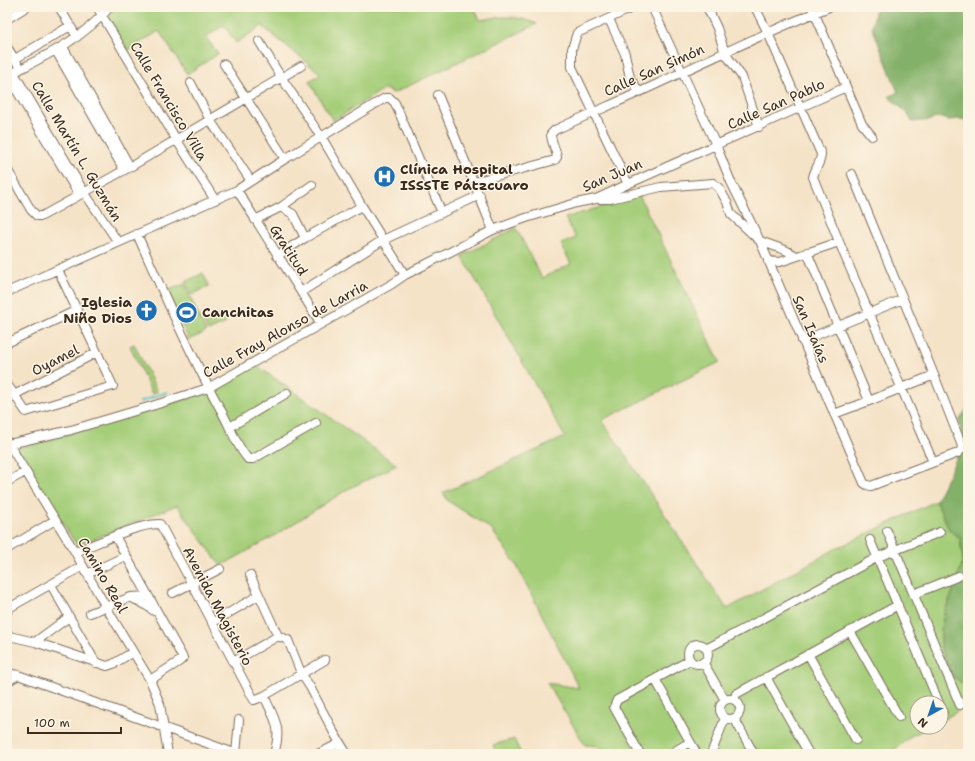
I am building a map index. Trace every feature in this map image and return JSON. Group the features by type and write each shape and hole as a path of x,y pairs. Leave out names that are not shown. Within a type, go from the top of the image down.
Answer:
{"street":[{"path":"7,19 26,7"},
{"path":"59,7 78,37"},
{"name":"Calle Francisco Villa","path":"97,7 176,140 215,200"},
{"path":"12,74 78,37 110,7"},
{"path":"628,184 572,67 572,49 577,33 634,7"},
{"name":"San Isaías","path":"652,7 716,145 731,182 760,241 864,483 871,486 933,462"},
{"path":"707,7 717,28 725,53 742,77 758,127"},
{"path":"755,7 768,33 821,154 821,161 815,170 813,177 839,242 933,462 958,453 962,446 852,174"},
{"name":"Calle San Simón","path":"474,182 555,160 557,157 551,139 551,134 555,130 593,111 725,53 814,10 829,7"},
{"path":"814,10 862,124 872,136"},
{"path":"608,19 625,54 630,78 639,92"},
{"path":"15,59 70,26"},
{"path":"259,41 322,138 405,275"},
{"name":"Calle Martín L. Guzmán","path":"7,47 15,59 12,74 46,134 82,193 118,242"},
{"path":"59,49 127,168"},
{"path":"224,64 285,159"},
{"path":"7,169 30,210 37,216 42,216 176,140 301,66"},
{"path":"191,83 210,120 251,181"},
{"name":"Calle San Pablo","path":"716,145 846,87"},
{"path":"438,95 493,230"},
{"path":"7,292 236,190 385,98 390,98 395,103 442,214"},
{"name":"San Juan","path":"493,230 526,218 576,203 596,199 716,145"},
{"path":"596,199 610,199 661,187 713,183 719,188 728,202 731,214 760,241 797,256"},
{"path":"254,220 281,207 312,185"},
{"name":"Gratitud","path":"236,190 321,324"},
{"path":"301,292 383,240 442,214 480,195"},
{"path":"278,256 305,238 362,206"},
{"path":"281,207 294,214 305,238"},
{"name":"Calle Fray Alonso de Larria","path":"8,443 72,430 155,406 208,388 392,284 405,275 493,230"},
{"path":"137,234 164,296 208,388 243,453 248,459 252,459 316,423"},
{"path":"768,261 780,262 839,242"},
{"path":"807,252 869,401"},
{"path":"58,270 96,353"},
{"path":"802,341 903,298"},
{"path":"7,343 77,310"},
{"name":"Oyamel","path":"96,353 113,386 26,412 14,395 96,353"},
{"path":"834,414 934,375"},
{"path":"7,384 14,395"},
{"path":"230,427 287,393"},
{"name":"Camino Real","path":"8,443 75,552 150,680 160,704 168,754"},
{"path":"7,482 25,472"},
{"path":"7,548 55,520"},
{"name":"Avenida Magisterio","path":"115,536 152,524 160,524 254,700 264,696"},
{"path":"887,531 960,705"},
{"path":"706,649 878,557 940,532"},
{"path":"75,552 115,536 147,596 183,658 150,680"},
{"path":"870,540 936,695"},
{"path":"8,608 51,585 85,570 126,556"},
{"path":"173,593 220,568"},
{"path":"250,575 278,636 288,640 301,673 347,754"},
{"path":"914,594 959,576"},
{"path":"51,585 96,663"},
{"path":"212,623 259,595"},
{"path":"90,613 131,597 147,596"},
{"path":"131,597 158,614"},
{"path":"725,718 720,711 721,705 736,694 898,605"},
{"path":"35,642 69,617"},
{"path":"850,631 899,717"},
{"path":"7,632 9,636 35,642 107,666 133,652"},
{"path":"233,662 278,636"},
{"path":"702,645 706,649 707,658 701,664 690,660 689,651 693,646 702,645"},
{"path":"808,654 856,740"},
{"path":"274,754 278,740 278,726 264,696 325,660"},
{"path":"640,754 614,707 617,700 690,660"},
{"path":"703,662 729,700 738,704 739,710 734,718"},
{"path":"7,673 18,675 236,754 239,720"},
{"path":"7,682 18,675"},
{"path":"766,677 809,754"},
{"path":"655,679 697,754"},
{"path":"725,718 734,718"},
{"path":"711,754 725,718"},
{"path":"734,718 754,754"},
{"path":"670,754 690,742"},
{"path":"318,754 340,744"}],"green space":[{"path":"116,7 474,7 480,20 509,17 522,19 537,24 394,93 384,89 333,121 309,81 321,74 262,26 236,43 224,25 206,37 218,54 187,74 159,31 127,51 107,18"},
{"path":"876,7 898,7 900,11 903,7 910,7 924,13 929,9 927,7 968,7 968,120 948,120 938,117 931,120 912,122 907,113 889,97 898,92 872,27"},
{"path":"639,195 720,362 602,420 727,609 837,548 936,501 949,530 960,538 963,561 945,610 941,627 941,648 952,675 961,683 968,685 968,705 949,716 949,695 909,695 909,735 913,735 886,754 604,754 596,746 585,745 547,683 579,688 516,564 491,529 448,501 443,493 565,437 462,256 516,228 542,278 571,264 561,244 576,238 565,218"},
{"path":"203,273 209,286 191,295 185,282"},
{"name":"Canchitas","path":"184,284 206,332 189,340 167,291"},
{"path":"222,314 226,323 208,331 204,322"},
{"path":"134,344 157,392 152,394 130,346"},
{"path":"256,365 397,465 348,489 274,536 221,566 177,505 77,546 16,449 205,393"},
{"path":"968,407 968,685 961,683 952,675 941,648 941,627 945,610 963,561 960,538 949,530 936,501 964,443 959,421"},
{"path":"514,739 521,754 497,754 493,745"}],"waterway":[{"path":"140,402 167,392"}],"place":[{"name":"Clínica Hospital ISSSTE Pátzcuaro","path":"384,177"},
{"name":"Iglesia Niño Dios","path":"147,310"},
{"name":"Canchitas","path":"186,312"}]}
